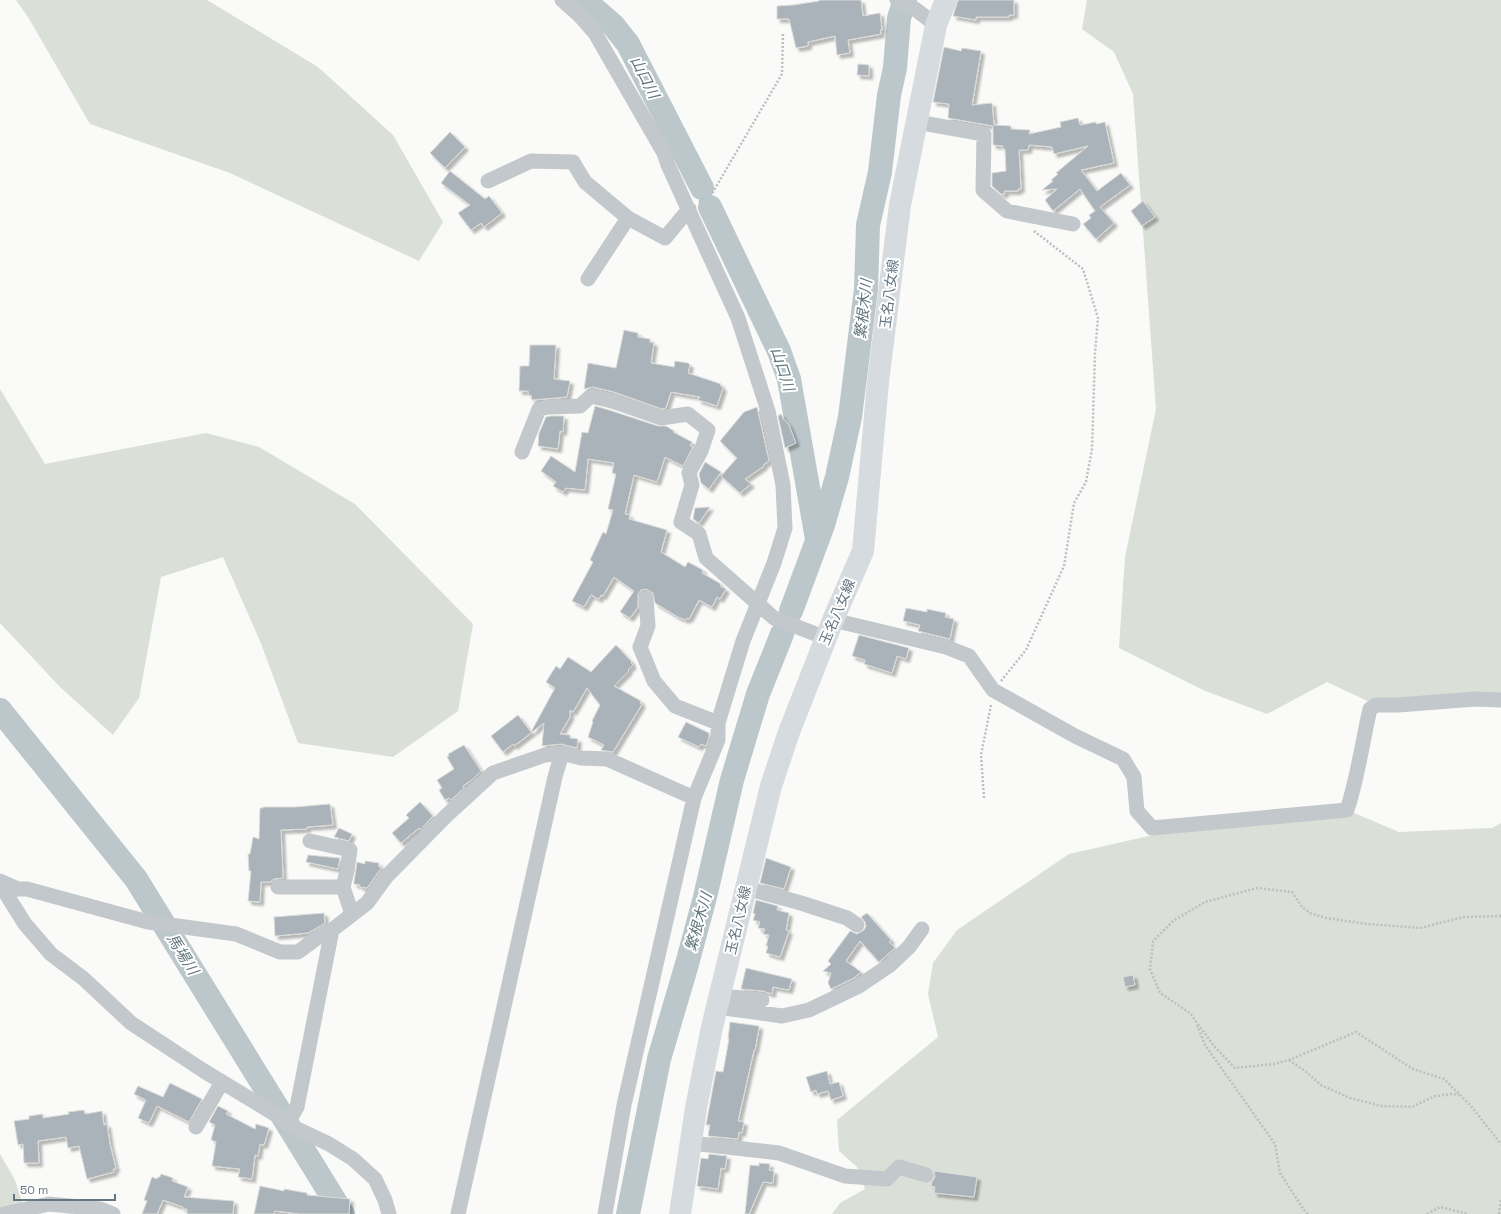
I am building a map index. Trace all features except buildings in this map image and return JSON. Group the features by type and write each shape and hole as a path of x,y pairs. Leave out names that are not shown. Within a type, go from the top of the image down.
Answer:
{"main road":[{"name":"玉名八女線","path":"680,1214 696,1108 719,1000 771,786 789,732 863,551 878,382 899,213 936,25 946,0"}],"street":[{"path":"562,0 580,16 595,33 664,153 668,165 738,318 768,411 783,485 785,528 743,641 718,722 718,740 694,798 624,1105 605,1214"},
{"path":"897,0 915,9 936,25"},
{"path":"917,122 984,134 983,190 1007,210 1073,224"},
{"path":"488,181 531,161 573,162 585,182 628,218 664,238 689,209"},
{"path":"588,279 628,218"},
{"path":"522,452 539,408 580,406 591,396 612,401 661,418 688,414 708,430 701,451 689,473 692,486 681,522 699,534 706,558 774,618 830,629 946,647 969,656 994,690 1075,736 1123,759 1134,776 1137,811 1152,828 1347,810 1356,784 1360,753 1370,709 1376,705 1398,705 1475,699 1501,700"},
{"path":"646,598 648,626 640,647 654,681 675,706 718,722"},
{"path":"0,882 18,889 27,889 148,922 236,934 280,952 298,952 325,932 332,930 367,903 386,877 446,816 493,773 545,755 562,753 581,758 607,759 694,798"},
{"path":"458,1214 555,777 562,753"},
{"path":"310,841 350,850 343,887 352,914"},
{"path":"0,882 25,924 51,954 84,979 131,1023 222,1082 278,1116 287,1124 329,1144 353,1159 375,1179 385,1200 389,1214"},
{"path":"278,887 343,887"},
{"path":"746,888 801,903 847,918 857,925"},
{"path":"719,1000 782,1016 809,1010 858,986 890,965 909,947 922,929"},
{"path":"287,1124 297,1107 332,930"},
{"path":"719,1000 732,997 762,1000"},
{"path":"196,1127 222,1082"},
{"path":"691,1143 779,1154 845,1176 887,1179 899,1167 926,1175"},
{"path":"4,1214 49,1204 100,1209 112,1214"}],"path":[{"path":"689,209 713,192 782,74 782,33"},
{"path":"984,798 981,755 994,690 1026,650 1064,566 1074,503 1086,482 1092,449 1095,353 1098,318 1083,269 1030,228"},
{"path":"1501,916 1464,917 1420,928 1368,924 1326,918 1310,913 1302,907 1292,892 1257,888 1205,902 1173,921 1153,942 1150,969 1160,993 1190,1013 1214,1046 1235,1068 1274,1064 1289,1060 1356,1032 1412,1069 1444,1079 1471,1106 1501,1144"},
{"path":"1196,1020 1205,1044 1275,1144 1280,1173 1308,1214"},
{"path":"1289,1060 1321,1085 1350,1098 1382,1106 1412,1107 1435,1096 1453,1094 1461,1096"},
{"path":"1499,1214 1501,1198"},
{"path":"1427,1214 1440,1207 1468,1214"}],"shaded area":[{"path":"16,0 207,0 318,67 393,135 443,222 419,261 230,173 90,124 28,17"},
{"path":"1087,0 1501,0 1501,700 1376,705 1327,682 1267,714 1203,690 1119,648 1125,557 1156,409 1133,94 1114,52 1082,29"},
{"path":"0,389 45,464 206,433 259,447 355,504 473,624 458,711 393,757 298,743 260,641 223,557 161,577 139,698 113,735 60,687 0,623"},
{"path":"1347,810 1399,832 1492,828 1501,823 1501,1214 832,1214 840,1203 865,1189 857,1167 839,1151 837,1120 938,1037 928,994 933,963 957,930 1069,854 1202,824"},
{"path":"0,1154 15,1180 26,1214 0,1214"}],"waterway":[{"name":"山口川","path":"584,0 613,25 628,44 702,188"},
{"name":"繁根木川","path":"791,611 823,525 837,477 850,417 866,289 868,225 880,172 889,95 895,68 899,18 905,0"},
{"name":"山口川","path":"710,207 779,351 789,379 817,539"},
{"name":"繁根木川","path":"628,1214 659,1059 705,897 732,780 758,694 782,634"},
{"name":"馬場川","path":"0,710 136,879 343,1214"}]}
